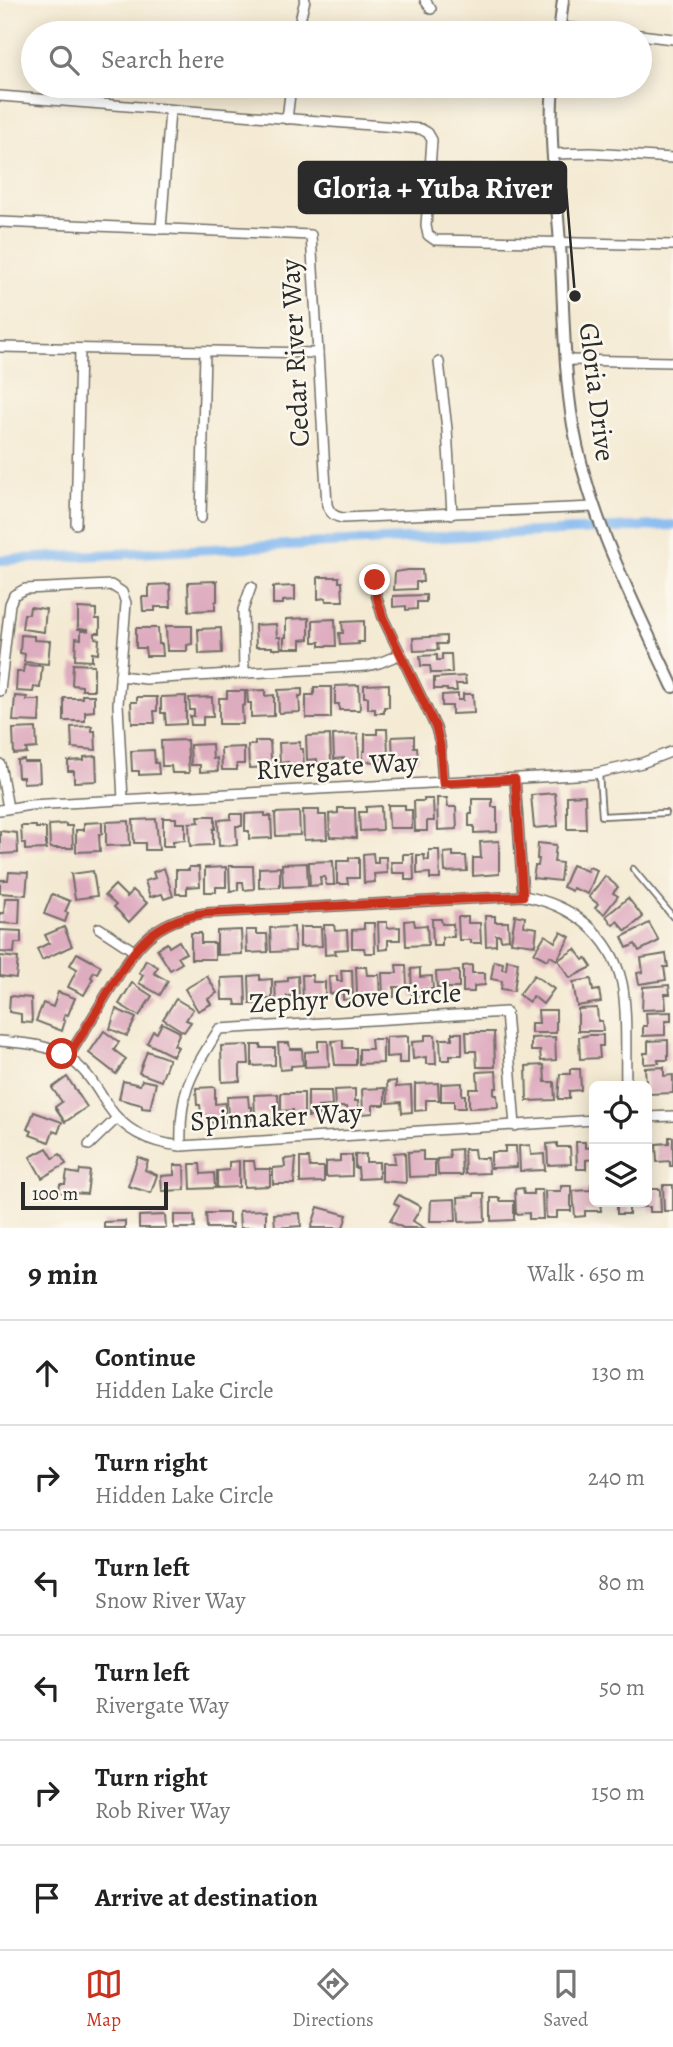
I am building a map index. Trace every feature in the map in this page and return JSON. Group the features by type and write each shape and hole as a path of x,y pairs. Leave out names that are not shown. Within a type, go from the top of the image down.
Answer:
{"street":[{"path":"299,0 305,0 300,21"},
{"path":"425,0 432,9"},
{"path":"560,21 562,0"},
{"path":"652,36 673,39"},
{"path":"0,96 21,98"},
{"path":"24,98 421,129 432,140 426,226 428,235 435,240 673,245"},
{"path":"287,120 290,98"},
{"name":"Gloria Drive","path":"552,98 553,154 573,427 599,522 673,687"},
{"path":"161,229 170,110"},
{"path":"553,154 590,153 673,158"},
{"name":"Cedar River Way","path":"0,222 311,235 329,511 343,518 594,507"},
{"path":"0,347 318,353"},
{"path":"76,524 80,349"},
{"path":"201,517 205,351"},
{"path":"567,360 673,362"},
{"path":"439,362 447,429 452,514"},
{"path":"375,580 379,608 436,728 443,783"},
{"path":"0,691 10,604 14,595 25,589 111,585 122,592 126,603 118,705 123,800"},
{"path":"244,673 243,610 251,587"},
{"path":"120,676 146,679 367,666 401,654"},
{"name":"Rivergate Way","path":"4,809 599,773 642,764 673,751"},
{"path":"0,764 4,809"},
{"path":"515,779 523,896"},
{"path":"68,1057 134,951 164,925 194,915 523,896 554,904 579,918 591,928 611,954 619,972 624,996 626,1081"},
{"path":"99,928 134,951"},
{"name":"Zephyr Cove Circle","path":"181,1146 180,1119 186,1088 219,1029 506,1012 515,1126"},
{"name":"Spinnaker Way","path":"0,1041 34,1044 68,1057 90,1076 117,1118 151,1141 181,1146 589,1120"},
{"path":"652,1117 673,1116"},
{"path":"89,1145 117,1118"}],"lane":[{"path":"599,773 602,816 665,813"},
{"path":"633,869 673,917"}],"building":[{"path":"422,570 423,582 416,582 416,589 394,590 395,572"},
{"path":"318,577 339,577 339,582 342,582 343,601 318,599"},
{"path":"217,581 215,610 189,611 188,582"},
{"path":"170,584 171,607 155,607 155,611 143,611 142,597 149,597 149,585"},
{"path":"295,586 295,600 273,604 273,587"},
{"path":"426,595 426,602 417,602 417,609 393,607 393,596"},
{"path":"30,607 46,609 44,632 22,629 24,614 29,614"},
{"path":"78,608 96,609 96,619 100,619 100,633 95,633 95,638 99,639 98,654 92,653 92,661 75,660 76,638 81,639 81,631 88,631 78,629"},
{"path":"309,618 309,639 301,640 301,648 284,648 286,619"},
{"path":"335,619 336,646 320,646 320,642 313,642 313,620"},
{"path":"364,621 364,642 340,645 342,622"},
{"path":"276,624 281,649 256,647 255,625"},
{"path":"166,626 192,626 192,644 187,645 187,651 167,651"},
{"path":"136,628 158,628 163,656 146,656 145,648 136,648"},
{"path":"221,628 222,653 199,654 198,629"},
{"path":"21,635 34,636 34,640 50,641 48,664 24,662 25,654 20,653"},
{"path":"446,636 446,644 437,644 438,650 414,651 413,638"},
{"path":"442,654 451,654 452,673 431,673 430,666 421,666 420,656 437,655 437,660 442,660"},
{"path":"73,664 94,665 94,690 82,690 82,686 72,685"},
{"path":"24,665 42,666 40,688 34,687 33,692 16,691 17,672 23,672"},
{"path":"465,676 466,684 456,684 457,691 434,689 434,678"},
{"path":"389,684 389,707 384,707 384,713 375,713 375,709 368,709 364,685"},
{"path":"359,685 360,710 339,710 339,704 335,704 335,686"},
{"path":"314,687 331,687 331,718 306,718 306,695 314,695"},
{"path":"302,689 302,696 299,696 300,712 279,713 278,690"},
{"path":"265,690 265,696 274,695 274,716 251,717 251,703 248,703 247,691"},
{"path":"227,691 245,691 243,724 219,724 219,698 227,698"},
{"path":"458,694 458,700 463,700 463,694 473,694 474,713 452,714 452,706 442,706 442,695"},
{"path":"82,695 94,695 94,711 85,712 85,721 64,721 64,698 82,698"},
{"path":"15,696 27,697 26,700 40,700 39,722 13,721"},
{"path":"186,696 186,724 166,725 165,713 161,713 161,697"},
{"path":"137,697 157,697 155,723 132,723 131,702 137,702"},
{"path":"212,697 213,717 203,717 203,725 191,725 190,716 194,716 194,710 190,710 189,698"},
{"path":"92,726 92,731 95,731 96,750 72,748 71,727"},
{"path":"36,728 37,748 26,749 27,753 14,754 13,729"},
{"path":"377,729 387,729 388,755 382,756 383,761 363,762 365,734 377,734"},
{"path":"358,734 359,763 344,763 344,758 334,759 333,735"},
{"path":"330,735 331,764 317,765 317,759 307,760 306,736"},
{"path":"414,736 418,760 393,761 392,737"},
{"path":"187,740 189,773 172,773 171,766 162,766 161,741"},
{"path":"255,741 270,741 274,767 249,768 248,745 255,745"},
{"path":"300,742 304,766 280,763 279,743"},
{"path":"212,744 213,759 217,758 218,771 200,772 200,765 191,765 190,745"},
{"path":"244,747 244,764 237,764 237,770 222,770 221,748"},
{"path":"154,750 159,774 139,775 139,771 132,771 131,751"},
{"path":"96,756 97,781 74,782 74,771 68,771 68,761"},
{"path":"24,759 24,762 39,762 40,782 23,783 23,777 18,777 17,760"},
{"path":"555,793 558,826 534,828 531,795"},
{"path":"585,795 586,829 567,829 567,796"},
{"path":"437,798 447,798 448,807 456,807 457,829 438,830"},
{"path":"433,799 434,821 427,821 427,831 415,831 414,801"},
{"path":"472,799 492,799 492,807 497,807 497,832 474,833 474,826 469,826"},
{"path":"388,805 405,805 405,810 412,810 412,828 389,828"},
{"path":"381,806 382,830 360,831 359,812 366,812 366,807"},
{"path":"338,808 355,808 356,838 330,837 329,814 338,813"},
{"path":"303,810 319,810 319,815 326,815 327,839 304,840"},
{"path":"299,812 300,835 276,836 275,813"},
{"path":"265,813 265,816 271,816 272,838 249,839 249,831 245,831 245,814"},
{"path":"231,814 242,814 242,826 236,826 237,845 219,846 218,820 231,819"},
{"path":"198,816 215,816 213,845 190,846 189,823 199,822"},
{"path":"163,818 176,818 176,823 185,823 185,840 173,841 173,846 163,846"},
{"path":"156,819 159,850 145,850 145,843 134,843 133,820"},
{"path":"129,821 130,845 106,846 106,822"},
{"path":"102,822 102,834 99,834 100,851 76,852 76,830 84,830 84,823"},
{"path":"49,825 72,826 73,848 50,848"},
{"path":"21,826 46,828 46,849 25,850"},
{"path":"0,831 17,833 18,853 0,854"},
{"path":"499,841 499,874 473,876 473,858 481,858 480,842"},
{"path":"538,843 556,845 554,862 562,863 560,881 533,878 539,859"},
{"path":"429,850 439,850 440,879 430,879 430,873 417,874 417,855 424,855 425,860 429,860"},
{"path":"453,852 453,856 466,856 467,871 445,872 444,853"},
{"path":"373,853 374,863 378,863 378,857 386,857 387,873 374,874 375,882 364,883 363,854"},
{"path":"403,854 413,854 414,880 405,880 405,873 392,873 391,862 403,862"},
{"path":"349,858 359,858 359,878 347,878 348,884 337,884 337,861 349,861"},
{"path":"333,861 334,885 326,885 325,877 320,877 321,885 310,886 309,862"},
{"path":"307,863 308,886 283,887 282,864"},
{"path":"572,865 587,871 589,867 597,870 588,894 563,887"},
{"path":"229,866 253,866 254,889 244,890 243,882 238,882 238,890 230,891"},
{"path":"189,867 199,867 200,886 187,887 187,894 176,894 176,870 189,870"},
{"path":"226,867 226,887 216,887 216,892 205,892 205,868"},
{"path":"280,867 280,887 259,888 259,868"},
{"path":"164,868 173,896 164,899 162,894 150,897 145,881 155,878 153,872"},
{"path":"93,871 97,896 75,899 71,874"},
{"path":"9,872 28,873 26,895 0,893 0,880 8,880"},
{"path":"605,876 618,887 613,893 618,896 604,914 595,908 598,904 589,897"},
{"path":"115,885 127,897 133,890 147,903 129,922 105,895"},
{"path":"52,894 70,901 65,912 68,913 65,922 44,914"},
{"path":"5,898 20,898 19,924 0,923"},
{"path":"628,898 643,917 626,931 617,921 613,925 606,916"},
{"path":"515,915 525,917 524,926 537,928 535,945 511,942"},
{"path":"485,916 495,916 495,922 508,922 509,939 501,940 500,935 496,935 496,945 486,946"},
{"path":"458,917 468,917 468,923 480,923 481,943 459,940"},
{"path":"432,919 441,919 442,924 453,924 454,937 442,937 442,946 433,946"},
{"path":"414,920 415,926 427,925 428,945 406,946 405,921"},
{"path":"378,922 387,922 387,928 400,927 400,940 388,940 388,949 379,950"},
{"path":"364,923 374,923 375,953 365,953 364,948 352,948 352,930 364,929"},
{"path":"649,923 659,941 639,951 635,944 627,948 622,937"},
{"path":"324,925 334,925 335,931 347,930 348,949 335,950 336,954 325,955"},
{"path":"64,927 72,946 42,960 37,949 49,943 45,935"},
{"path":"294,927 295,951 271,952 270,928"},
{"path":"300,927 321,927 322,946 300,947"},
{"path":"0,930 21,931 21,943 15,943 14,953 0,952"},
{"path":"241,930 242,954 217,955 217,931"},
{"path":"246,930 267,934 268,952 247,953"},
{"path":"561,932 570,937 557,960 550,956 547,960 534,953 545,935 555,942"},
{"path":"191,933 201,933 201,943 215,943 215,959 191,959"},
{"path":"179,941 186,953 178,957 182,963 170,970 157,949 167,943 169,947"},
{"path":"575,949 592,967 570,978 558,960"},
{"path":"77,953 101,966 91,977 93,979 84,995 68,987 77,969 70,965"},
{"path":"666,954 666,980 639,984 637,973 643,972 641,958"},
{"path":"0,956 18,958 16,978 0,976"},
{"path":"146,960 158,967 154,973 168,981 160,995 139,983 143,975 139,973"},
{"path":"507,960 518,962 514,991 501,989 502,981 491,979 494,961 503,963 502,969 506,970"},
{"path":"396,965 406,965 407,987 394,987 394,997 383,997 382,973 397,973"},
{"path":"472,965 472,973 485,973 485,985 474,986 474,992 463,992 463,966"},
{"path":"356,967 366,967 367,975 379,975 380,997 370,998 370,993 357,994"},
{"path":"420,968 420,977 432,976 433,989 421,989 421,996 412,996 411,969"},
{"path":"341,970 352,970 353,999 343,1000 343,993 330,994 329,977 337,976 337,981 342,981"},
{"path":"459,971 459,988 437,988 436,972"},
{"path":"260,975 260,980 272,979 272,999 260,999 260,1004 250,1004 249,976"},
{"path":"302,975 312,975 313,982 325,982 325,995 313,995 314,1001 303,1002"},
{"path":"534,975 554,989 543,1004 533,996 529,1002 519,995"},
{"path":"207,976 217,993 208,999 211,1004 198,1011 185,989"},
{"path":"298,976 299,996 287,996 287,1003 276,1003 275,982 288,981 288,977"},
{"path":"245,977 246,1005 236,1005 235,1000 222,1000 221,978"},
{"path":"591,979 593,991 599,990 601,1002 577,1006 573,982"},
{"path":"132,983 152,996 139,1016 119,1004"},
{"path":"669,985 670,994 665,994 666,1009 642,1010 643,987"},
{"path":"58,992 75,998 68,1015 65,1014 62,1031 36,1021 43,1003 53,1007"},
{"path":"10,996 31,998 32,1023 21,1022 21,1014 9,1012"},
{"path":"176,999 193,1009 186,1020 191,1022 184,1032 163,1019"},
{"path":"597,1008 598,1021 602,1021 603,1031 578,1031 578,1009"},
{"path":"116,1009 136,1018 127,1036 110,1029"},
{"path":"538,1010 556,1010 556,1033 531,1033 531,1023 539,1023"},
{"path":"671,1012 671,1021 665,1021 665,1035 643,1036 643,1026 647,1026 646,1013"},
{"path":"162,1023 180,1032 174,1045 178,1047 173,1056 147,1043 153,1031 157,1033"},
{"path":"104,1031 119,1042 114,1050 126,1059 116,1074 89,1053"},
{"path":"466,1032 494,1032 495,1067 477,1067 476,1051 467,1051"},
{"path":"452,1033 462,1033 462,1055 450,1055 450,1060 441,1060 440,1039 452,1039"},
{"path":"425,1035 435,1035 436,1064 426,1064 426,1057 413,1059 412,1042 425,1041"},
{"path":"603,1035 603,1046 599,1046 600,1058 580,1059 579,1037"},
{"path":"408,1036 408,1063 399,1063 399,1056 386,1057 386,1037"},
{"path":"555,1037 556,1060 541,1061 540,1051 531,1051 531,1038"},
{"path":"371,1039 383,1039 383,1063 359,1064 359,1049 372,1049"},
{"path":"343,1040 343,1048 356,1048 356,1065 335,1065 332,1041"},
{"path":"668,1040 668,1060 644,1064 648,1041"},
{"path":"318,1041 328,1041 329,1066 305,1067 305,1052 318,1051"},
{"path":"278,1043 289,1043 290,1049 302,1049 303,1065 280,1070"},
{"path":"248,1045 249,1064 240,1064 240,1081 222,1082 221,1046"},
{"path":"252,1045 275,1048 275,1065 252,1066"},
{"path":"147,1051 169,1059 161,1081 139,1073"},
{"path":"544,1065 545,1082 554,1082 555,1100 527,1101 526,1066"},
{"path":"664,1067 664,1076 673,1075 673,1093 652,1094 652,1081 646,1081 645,1068"},
{"path":"570,1069 580,1069 581,1090 569,1091 569,1099 558,1099 560,1074 570,1074"},
{"path":"496,1071 497,1088 494,1088 494,1095 497,1095 498,1107 469,1108 469,1089 478,1089 477,1072"},
{"path":"67,1077 87,1107 65,1122 55,1107 62,1102 52,1088"},
{"path":"142,1080 156,1083 150,1109 119,1099 123,1081 140,1085"},
{"path":"396,1081 396,1087 411,1086 412,1112 402,1113 401,1102 388,1103 387,1082"},
{"path":"438,1083 439,1100 426,1100 426,1110 415,1111 415,1084"},
{"path":"462,1083 465,1108 454,1108 454,1101 441,1101 441,1084"},
{"path":"215,1087 215,1104 225,1103 225,1122 198,1123 198,1112 201,1112 200,1105 197,1105 196,1088"},
{"path":"385,1088 385,1105 373,1105 373,1113 363,1114 362,1089"},
{"path":"355,1089 359,1114 348,1114 347,1107 335,1107 334,1090"},
{"path":"308,1091 331,1091 332,1106 318,1107 319,1116 308,1117"},
{"path":"281,1093 304,1093 304,1116 293,1116 293,1110 281,1111"},
{"path":"278,1094 279,1118 268,1119 268,1114 255,1115 254,1095"},
{"path":"248,1096 249,1107 252,1107 252,1120 241,1121 240,1117 228,1117 227,1097"},
{"path":"34,1112 62,1122 58,1133 53,1131 49,1142 30,1135 32,1131 27,1129"},
{"path":"669,1137 673,1137 673,1166 670,1166 670,1161 657,1162 656,1144 669,1143"},
{"path":"576,1142 585,1142 585,1148 589,1148 589,1160 586,1160 586,1169 577,1169"},
{"path":"557,1143 557,1147 570,1147 571,1164 548,1165 547,1144"},
{"path":"530,1145 531,1155 544,1154 545,1170 520,1171 519,1146"},
{"path":"505,1146 516,1146 517,1167 491,1168 491,1152 505,1152"},
{"path":"47,1148 53,1158 60,1154 66,1164 42,1178 30,1157"},
{"path":"461,1149 462,1175 438,1175 437,1159 450,1158 449,1150"},
{"path":"464,1149 474,1149 475,1158 488,1158 489,1173 465,1174"},
{"path":"423,1151 423,1160 435,1160 435,1176 409,1177 408,1152"},
{"path":"405,1152 406,1183 382,1181 382,1163 395,1163 394,1153"},
{"path":"366,1154 366,1162 379,1162 379,1178 359,1179 358,1168 355,1168 355,1155"},
{"path":"340,1155 352,1155 352,1176 326,1177 326,1162 340,1161"},
{"path":"138,1157 148,1161 145,1170 157,1175 151,1193 128,1186"},
{"path":"296,1158 294,1184 273,1184 273,1168 285,1167 284,1159"},
{"path":"300,1158 309,1158 310,1167 324,1167 324,1182 300,1183"},
{"path":"239,1161 239,1187 217,1188 217,1171 229,1170 229,1162"},
{"path":"243,1161 254,1161 255,1169 270,1169 270,1186 244,1187"},
{"path":"190,1164 200,1164 201,1174 214,1173 215,1188 191,1189"},
{"path":"174,1165 184,1165 185,1190 162,1191 161,1176 174,1175"},
{"path":"80,1170 90,1171 87,1194 59,1192 60,1184 65,1184 67,1172 79,1174"},
{"path":"663,1185 673,1185 673,1211 664,1211"},
{"path":"561,1186 571,1186 571,1211 557,1211 557,1218 546,1218 545,1191 561,1191"},
{"path":"523,1188 524,1194 542,1190 543,1219 529,1219 529,1213 516,1214 515,1189"},
{"path":"652,1189 660,1189 661,1212 650,1212"},
{"path":"589,1190 589,1207 601,1207 601,1211 585,1211 585,1216 575,1217 573,1191"},
{"path":"474,1193 484,1193 485,1221 459,1222 458,1197 474,1196"},
{"path":"399,1195 421,1207 413,1221 424,1228 403,1228 390,1221 399,1206 394,1203"},
{"path":"491,1198 514,1201 514,1220 491,1221"},
{"path":"455,1199 456,1221 430,1221 431,1200"},
{"path":"318,1207 347,1215 343,1228 311,1228"},
{"path":"617,1207 629,1207 629,1214 617,1214"},
{"path":"266,1210 266,1227 240,1228 239,1211"},
{"path":"206,1213 229,1213 229,1224 232,1224 232,1228 207,1228"},
{"path":"300,1213 301,1226 275,1228 274,1214"},
{"path":"165,1215 166,1228 139,1228 139,1216"},
{"path":"174,1215 194,1215 195,1228 174,1228"},
{"path":"125,1221 125,1228 104,1228 104,1222"}],"waterway":[{"path":"0,560 673,525"}],"place":[{"name":"Gloria + Yuba River","path":"575,296"}],"route":[{"path":"62,1054 68,1057 131,954 151,934 179,919 206,913 523,896 515,779 443,783 436,728 383,618 375,580"}]}
